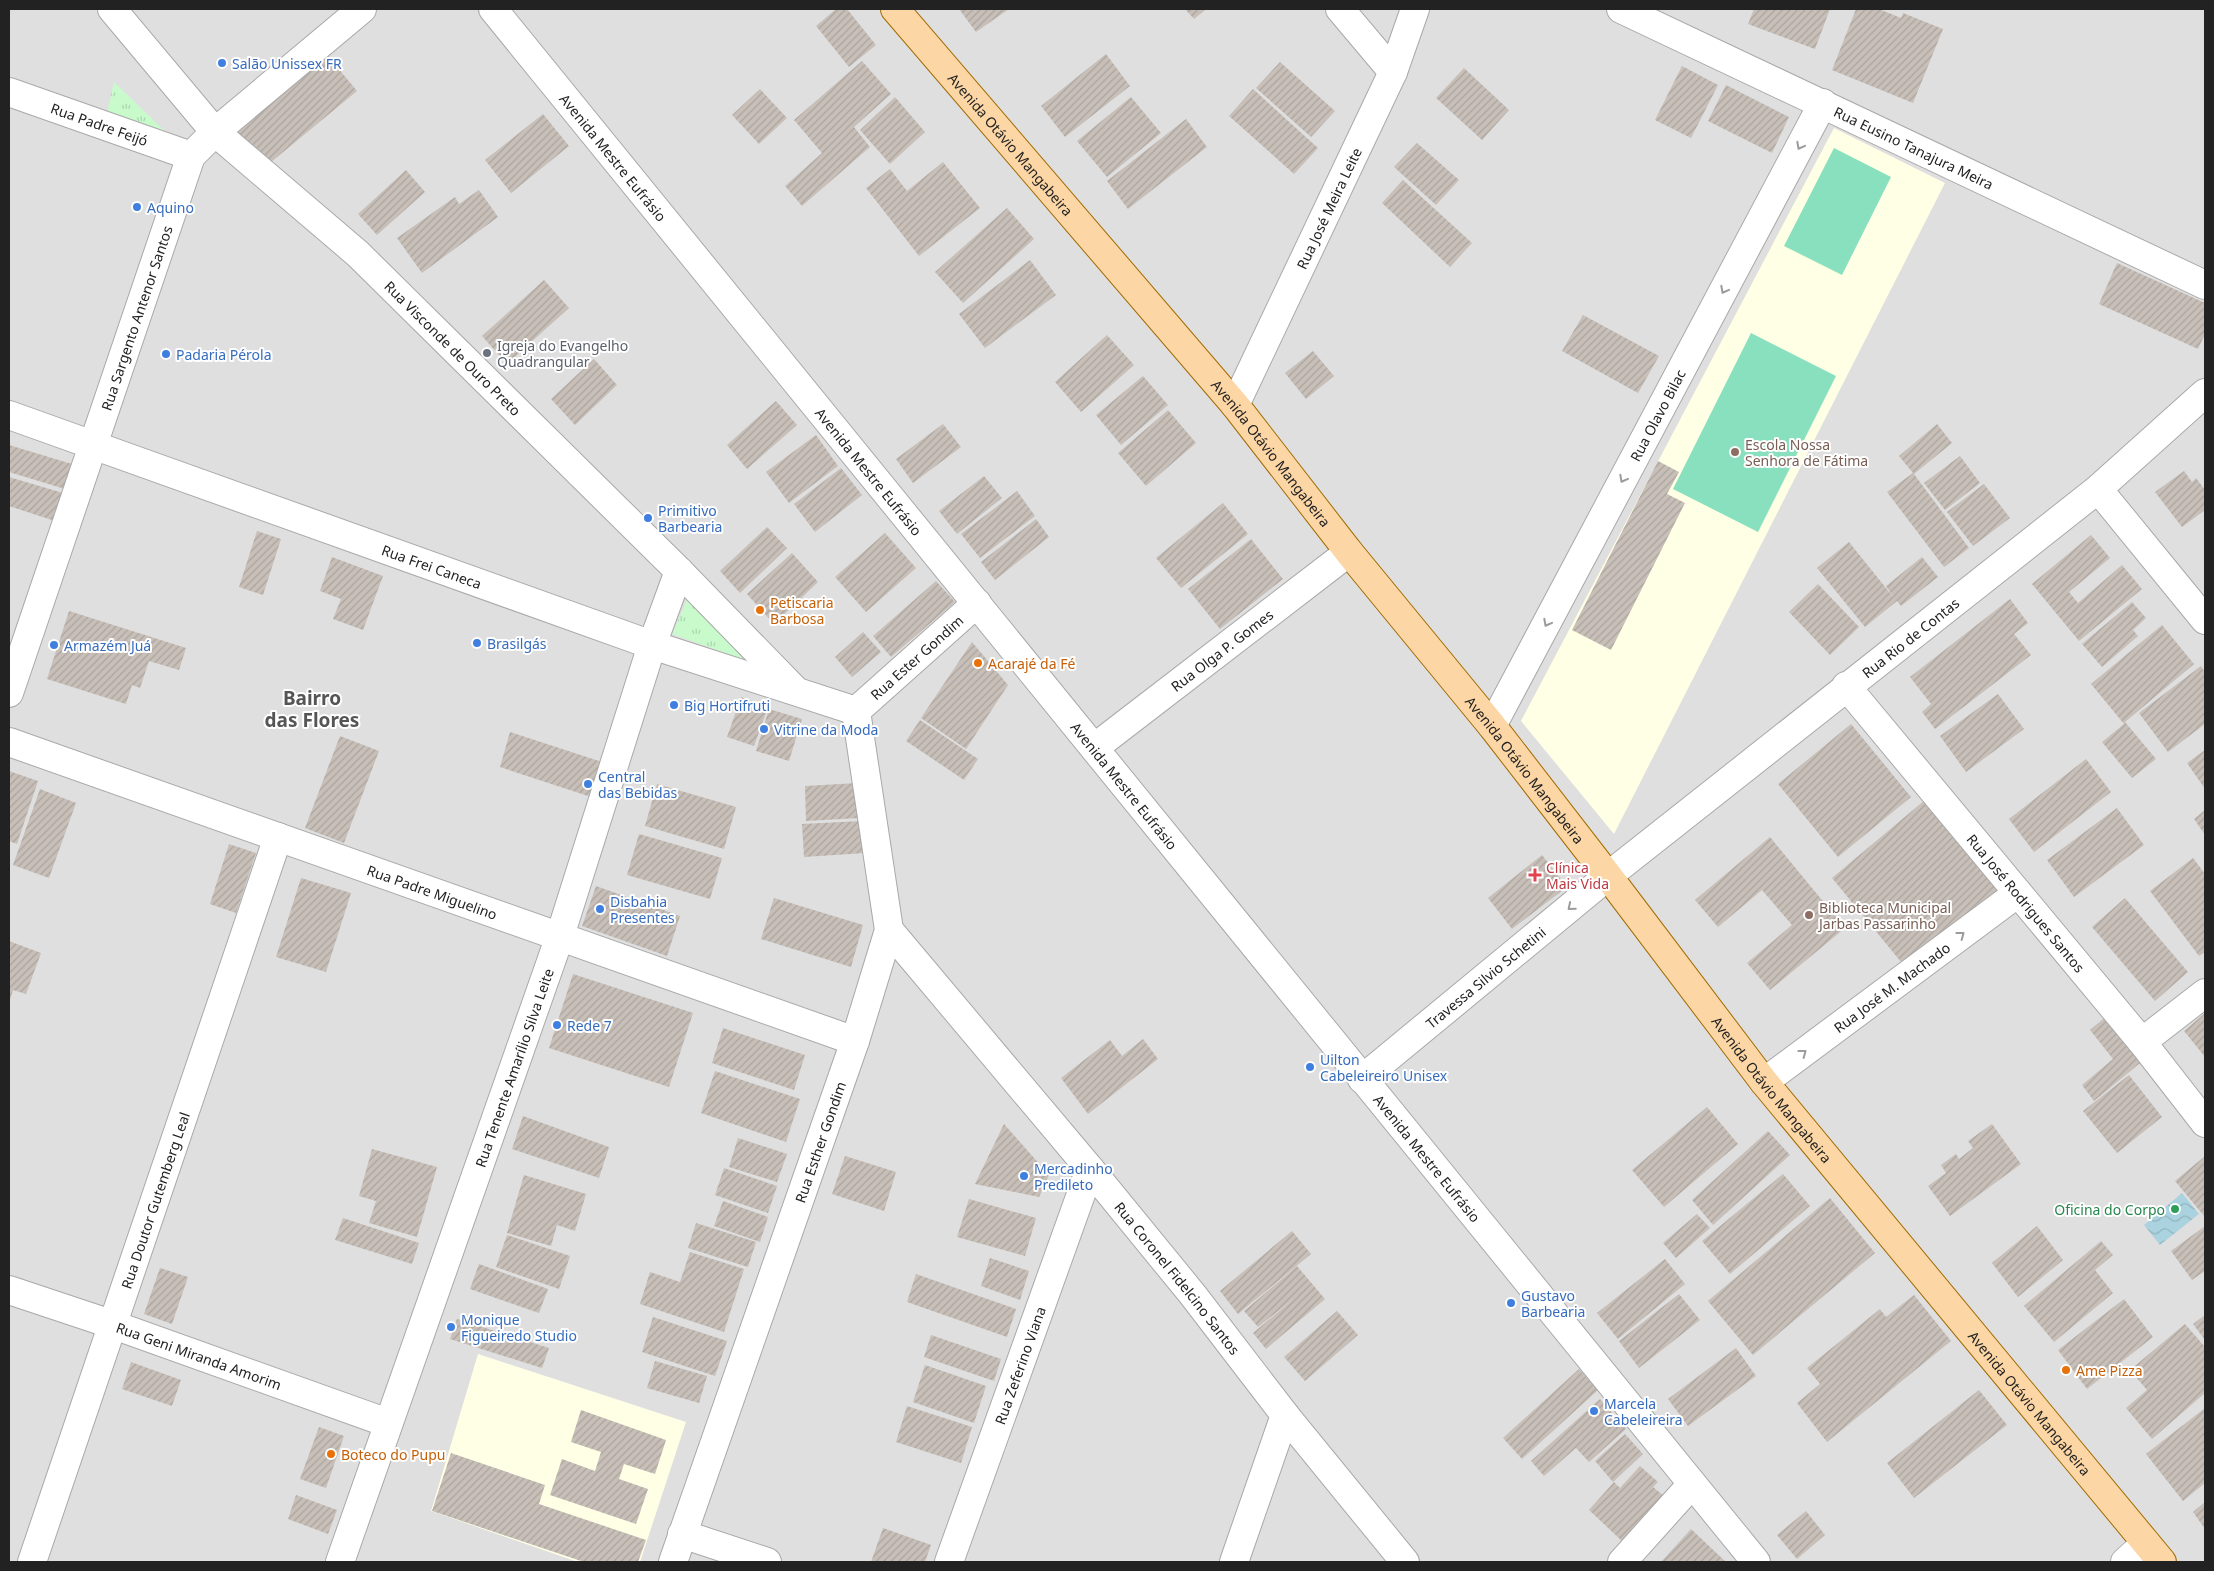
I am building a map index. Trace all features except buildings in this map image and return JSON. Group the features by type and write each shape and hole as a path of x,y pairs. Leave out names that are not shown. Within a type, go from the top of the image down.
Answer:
{"main road":[{"name":"Avenida Otávio Mangabeira","path":"895,9 1234,405 1349,552 1492,726 1764,1082 2154,1553"}],"street":[{"name":"Rua Visconde de Ouro Preto","path":"112,9 215,132 358,254 679,571 794,690"},
{"name":"Rua Sargento Antenor Santos","path":"9,693 191,156 215,132 362,9"},
{"name":"Avenida Mestre Eufrásio","path":"493,9 1756,1562"},
{"path":"1340,9 1393,72"},
{"name":"Rua José Meira Leite","path":"1234,405 1393,72 1415,9"},
{"name":"Rua Eusino Tanajura Meira","path":"1621,9 1823,103 2205,286"},
{"name":"Rua Padre Feijó","path":"9,92 191,156"},
{"name":"Rua Olavo Bilac","path":"1492,726 1823,103"},
{"name":"Rua Rio de Contas","path":"1608,876 1846,686 2098,489 2205,393"},
{"name":"Rua Frei Caneca","path":"9,415 652,645 856,711"},
{"path":"2098,489 2205,620"},
{"name":"Rua Olga P. Gomes","path":"1094,748 1349,552"},
{"name":"Rua Tenente Amarílio Silva Leite","path":"340,1562 560,936 652,645 679,571"},
{"name":"Rua Ester Gondim","path":"856,711 976,603"},
{"name":"Rua José Rodrigues Santos","path":"1846,686 2142,1042 2205,1123"},
{"name":"Rua Esther Gondim","path":"672,1562 855,1041 889,930 856,711"},
{"name":"Rua Padre Miguelino","path":"9,742 855,1041"},
{"name":"Rua Doutor Gutemberg Leal","path":"32,1562 278,837"},
{"name":"Travessa Silvio Schetini","path":"1362,1079 1608,876"},
{"name":"Rua José M. Machado","path":"1764,1082 2018,893"},
{"name":"Rua Coronel Fidelcino Santos","path":"889,930 1090,1168 1193,1295 1285,1415 1405,1562"},
{"path":"2142,1042 2205,993"},
{"name":"Rua Zeferino Viana","path":"949,1562 1090,1168"},
{"name":"Rua Geni Miranda Amorim","path":"9,1290 112,1324 388,1423"},
{"path":"1234,1562 1285,1415"},
{"path":"1622,1562 1692,1484"},
{"path":"682,1534 768,1562"},
{"path":"2125,1562 2154,1553"}],"shaded area":[{"path":"9,9 2205,9 2205,1562 9,1562"},
{"name":"Escola Nossa Senhora de Fátima","path":"1834,128 1945,183 1614,834 1521,721"},
{"path":"478,1354 686,1422 640,1562 578,1562 431,1511"}],"green space":[{"path":"114,82 175,141 105,123"},
{"path":"1834,148 1891,177 1842,275 1784,246"},
{"path":"1751,333 1836,376 1758,532 1673,489"},
{"path":"687,600 748,661 672,634"}],"water":[{"path":"2182,1193 2199,1214 2160,1245 2144,1225"}],"place":[{"name":"Salão Unissex FR","path":"222,63"},
{"name":"Aquino","path":"137,207"},
{"name":"Igreja do Evangelho Quadrangular","path":"487,353"},
{"name":"Padaria Pérola","path":"166,354"},
{"name":"Escola Nossa Senhora de Fátima","path":"1735,452"},
{"name":"Primitivo Barbearia","path":"648,518"},
{"name":"Petiscaria Barbosa","path":"760,610"},
{"name":"Brasilgás","path":"477,643"},
{"name":"Armazém Juá","path":"54,645"},
{"name":"Acarajé da Fé","path":"978,663"},
{"name":"Big Hortifruti","path":"674,705"},
{"name":"Vitrine da Moda","path":"764,729"},
{"name":"Central das Bebidas","path":"588,784"},
{"name":"Clínica Mais Vida","path":"1535,875"},
{"name":"Disbahia Presentes","path":"600,909"},
{"name":"Biblioteca Municipal Jarbas Passarinho","path":"1809,915"},
{"name":"Rede 7","path":"557,1025"},
{"name":"Uilton Cabeleireiro Unisex","path":"1310,1067"},
{"name":"Mercadinho Predileto","path":"1024,1176"},
{"name":"Oficina do Corpo","path":"2175,1209"},
{"name":"Gustavo Barbearia","path":"1511,1303"},
{"name":"Monique Figueiredo Studio","path":"451,1327"},
{"name":"Ame Pizza","path":"2066,1370"},
{"name":"Marcela Cabeleireira","path":"1594,1411"},
{"name":"Boteco do Pupu","path":"331,1454"}],"district":[{"name":"Bairro das Flores","path":"312,709"}]}
